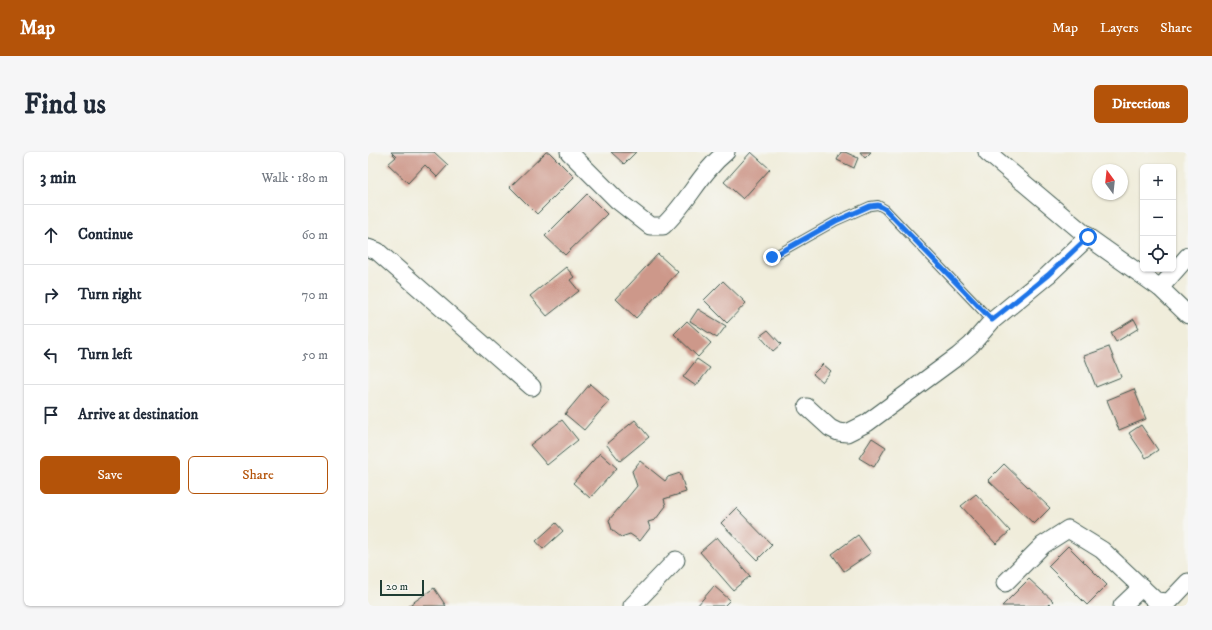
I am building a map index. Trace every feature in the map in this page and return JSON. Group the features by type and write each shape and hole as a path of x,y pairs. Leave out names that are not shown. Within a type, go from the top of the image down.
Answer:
{"street":[{"path":"569,152 617,200 650,226 663,226 671,218 702,175 726,152"},
{"path":"987,152 1088,237 1160,288 1188,315"},
{"path":"807,407 830,428 838,432 847,433 867,423 958,356 971,345 992,320 1048,275 1088,237"},
{"path":"368,248 377,251 532,387"},
{"path":"1160,288 1188,256"},
{"path":"1005,584 1043,545 1068,528 1102,550 1156,601 1169,602 1188,582"},
{"path":"632,606 676,560"},
{"path":"1122,606 1142,587"}],"lane":[{"path":"772,257 836,221 870,206 878,205 885,209 992,320"}],"building":[{"path":"391,152 434,152 448,165 437,177 425,165 408,183 388,164 396,157"},
{"path":"546,152 549,152 574,177 537,214 510,187"},
{"path":"611,152 636,152 624,164"},
{"path":"751,152 770,169 743,199 724,182"},
{"path":"841,152 845,152 858,158 854,168 837,160"},
{"path":"860,152 871,152 865,158"},
{"path":"587,194 607,214 565,255 545,236"},
{"path":"658,254 678,272 636,318 616,299"},
{"path":"566,267 574,277 570,280 579,291 547,316 530,296"},
{"path":"723,281 746,303 727,323 704,300"},
{"path":"698,309 726,326 717,338 690,321"},
{"path":"1134,319 1139,328 1116,342 1111,333"},
{"path":"687,321 711,343 698,357 674,334"},
{"path":"768,330 781,344 773,351 760,336"},
{"path":"1109,347 1121,377 1096,387 1084,356"},
{"path":"697,359 710,368 696,386 683,377"},
{"path":"823,364 831,371 822,382 813,374"},
{"path":"590,384 609,401 584,430 565,414"},
{"path":"1134,389 1146,419 1119,430 1107,400"},
{"path":"562,420 578,440 547,465 530,445"},
{"path":"635,420 649,437 620,461 606,444"},
{"path":"1141,425 1158,450 1146,458 1129,433"},
{"path":"872,438 886,447 874,467 859,458"},
{"path":"600,453 617,468 590,498 573,483"},
{"path":"640,461 665,481 668,477 680,473 686,492 664,499 666,506 655,520 648,522 650,528 640,541 630,534 621,537 612,530 609,520 637,486 632,471"},
{"path":"1004,464 1050,508 1034,524 988,480"},
{"path":"976,494 1010,531 996,544 961,506"},
{"path":"736,508 772,545 757,560 721,523"},
{"path":"556,523 563,531 543,549 536,541"},
{"path":"858,535 871,553 844,571 832,554"},
{"path":"717,537 750,576 733,590 700,552"},
{"path":"1068,546 1107,585 1087,605 1048,566"},
{"path":"1029,579 1053,601 1048,606 1002,606"},
{"path":"714,586 730,600 724,606 697,606"},
{"path":"434,588 446,606 408,606"}],"route":[{"path":"772,257 836,221 870,206 878,205 885,209 992,320 1048,275 1088,237"}]}
